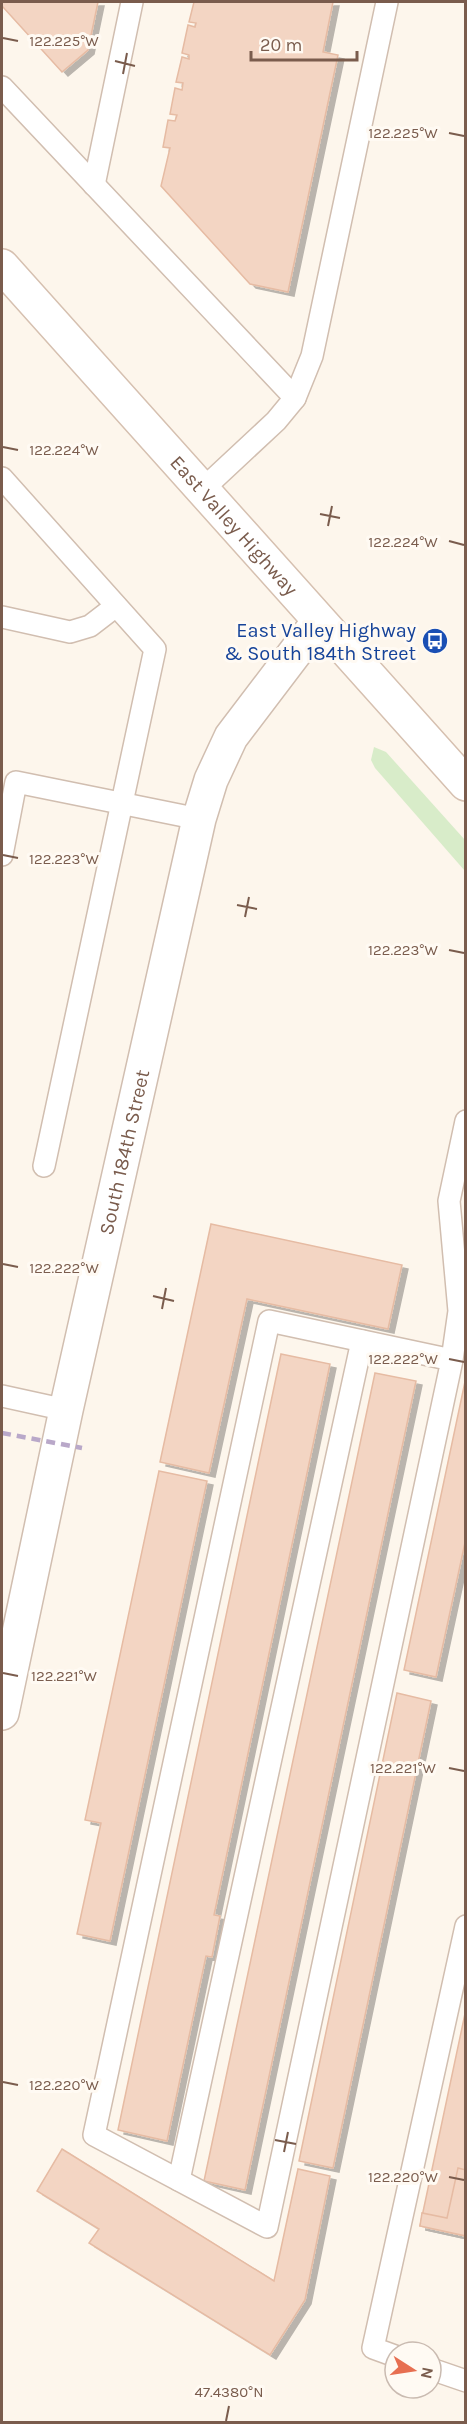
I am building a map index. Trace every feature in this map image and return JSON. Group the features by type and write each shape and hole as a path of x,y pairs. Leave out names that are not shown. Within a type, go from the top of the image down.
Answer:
{"street":[{"name":"East Valley Highway","path":"2,266 465,784"},
{"name":"South 184th Street","path":"2,1713 66,1410 199,819 211,780 231,737 319,621"}],"lane":[{"path":"94,186 132,2"},
{"path":"202,490 276,421 295,398 312,356 387,2"},
{"path":"2,87 295,398"},
{"path":"2,478 155,649 44,1166"},
{"path":"2,617 70,632 90,626 116,606"},
{"path":"2,855 4,831 16,782 199,819"},
{"path":"452,1360 269,1321 94,2135 267,2227 452,1360 459,1311 449,1201 465,1121"},
{"path":"179,2180 362,1341"},
{"path":"2,1396 66,1410"},
{"path":"383,2352 373,2348 465,1926"},
{"path":"443,2373 465,2381"}],"green space":[{"path":"374,747 386,752 465,840 465,871 375,768 371,760"}],"building":[{"path":"2,2 98,2 88,50 62,72 2,6"},
{"path":"194,2 333,2 323,52 338,55 288,292 250,284 161,186 170,148 163,147 168,120 175,121 177,115 170,114 175,88 182,90 183,83 176,82 182,57 189,59 189,55 182,53 188,25 195,27 196,23 189,22"},
{"path":"211,1224 402,1265 388,1329 247,1299 209,1473 160,1462"},
{"path":"281,1354 330,1364 214,1915 220,1916 212,1957 206,1956 167,2141 118,2130"},
{"path":"375,1373 416,1381 245,2190 204,2181"},
{"path":"466,1377 466,1538 436,1677 404,1670"},
{"path":"159,1471 207,1481 110,1941 77,1934 101,1823 85,1820"},
{"path":"397,1693 431,1701 333,2168 299,2161"},
{"path":"466,2009 466,2236 420,2226"},
{"path":"62,2149 274,2281 298,2169 330,2176 305,2300 270,2355 89,2243 99,2229 37,2191"},
{"path":"458,2168 466,2170 466,2236 420,2226 422,2213 447,2218"}],"railway":[{"path":"2,1433 82,1448"}],"place":[{"name":"East Valley Highway & South 184th Street","path":"435,641"}]}
